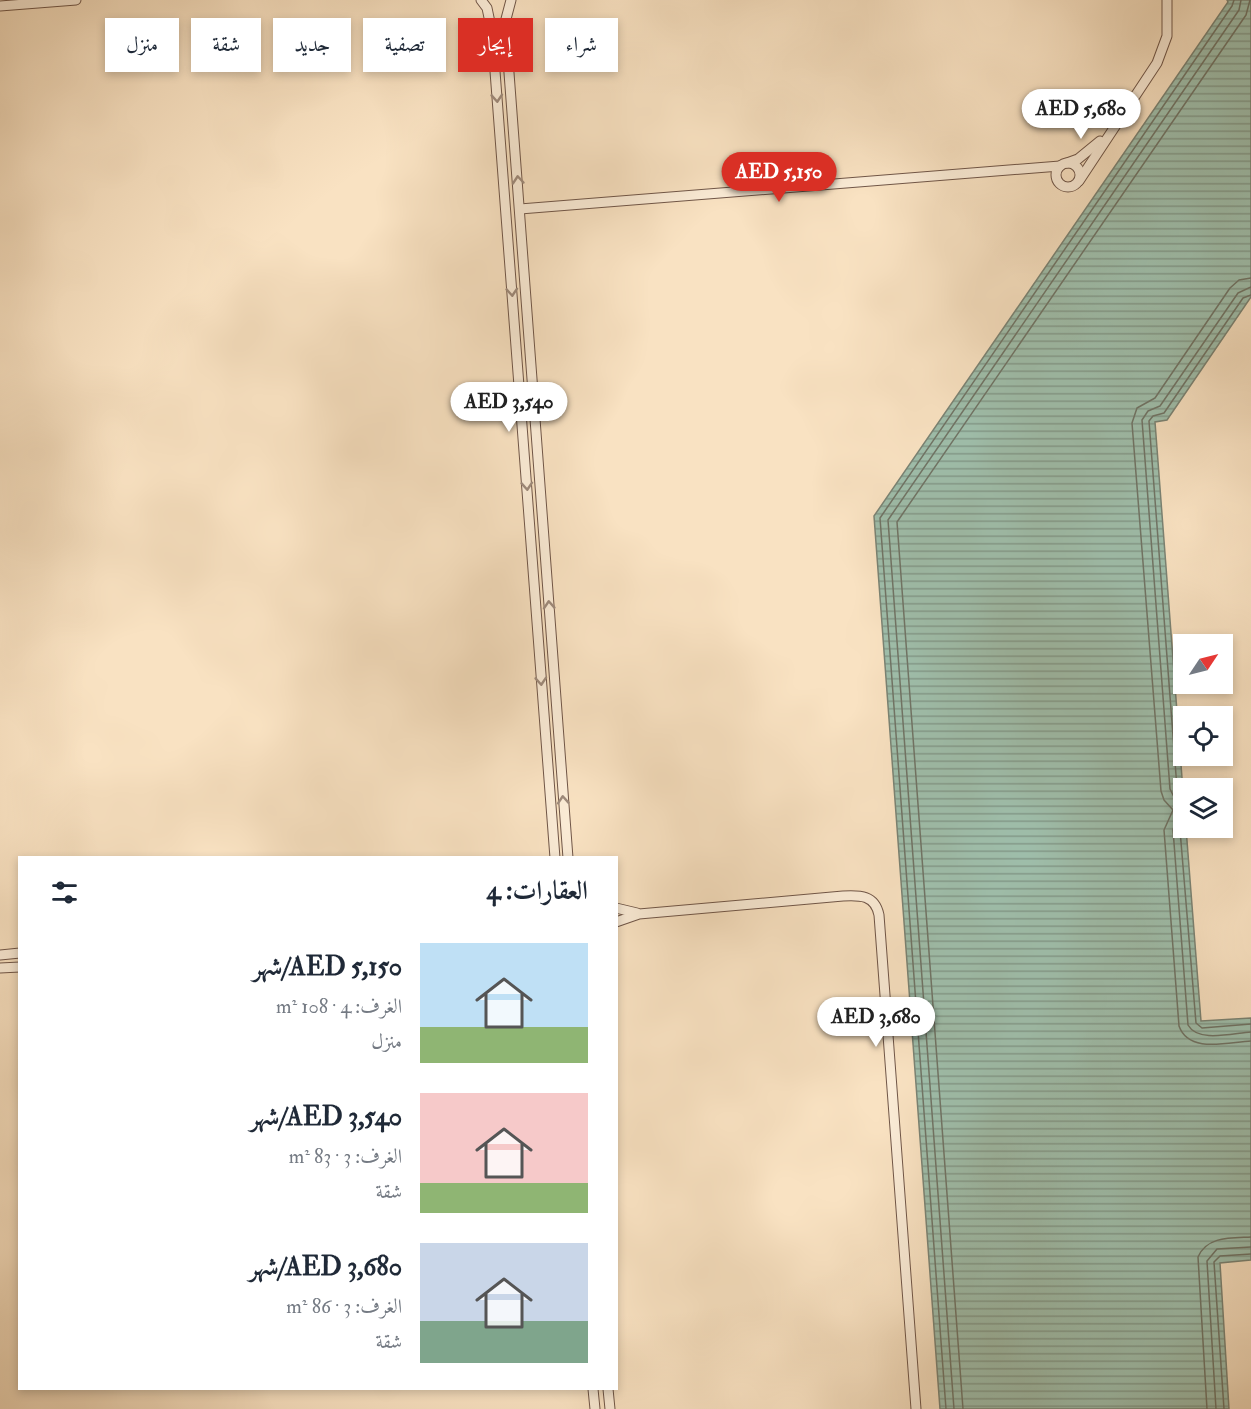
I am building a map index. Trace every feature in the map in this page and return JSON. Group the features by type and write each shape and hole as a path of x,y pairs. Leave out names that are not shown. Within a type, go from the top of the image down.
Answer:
{"street":[{"path":"0,6 76,0"},
{"path":"481,0 491,19 555,856"},
{"path":"511,0 506,19 506,33 568,856"},
{"path":"1036,169 1048,172 1068,187 1078,181 1163,50 1168,24 1167,0"},
{"path":"1057,181 1056,173 1063,165 1078,159 1108,134"},
{"path":"520,209 1036,169 1073,164 1079,170 1078,181"},
{"path":"618,921 639,914 858,896 867,897 875,903 879,915 916,1409"},
{"path":"618,909 639,914"},
{"path":"0,955 18,953"},
{"path":"0,968 18,967"},
{"path":"593,1390 595,1409"},
{"path":"608,1390 610,1409"}],"water":[{"path":"1227,0 1251,0 1251,297 1167,420 1155,422 1173,659 1173,694 1176,694 1177,706 1173,706 1173,766 1181,766 1182,778 1173,778 1173,838 1187,838 1201,1021 1251,1018 1251,1260 1220,1263 1229,1409 940,1409 874,516 1228,2"}]}
